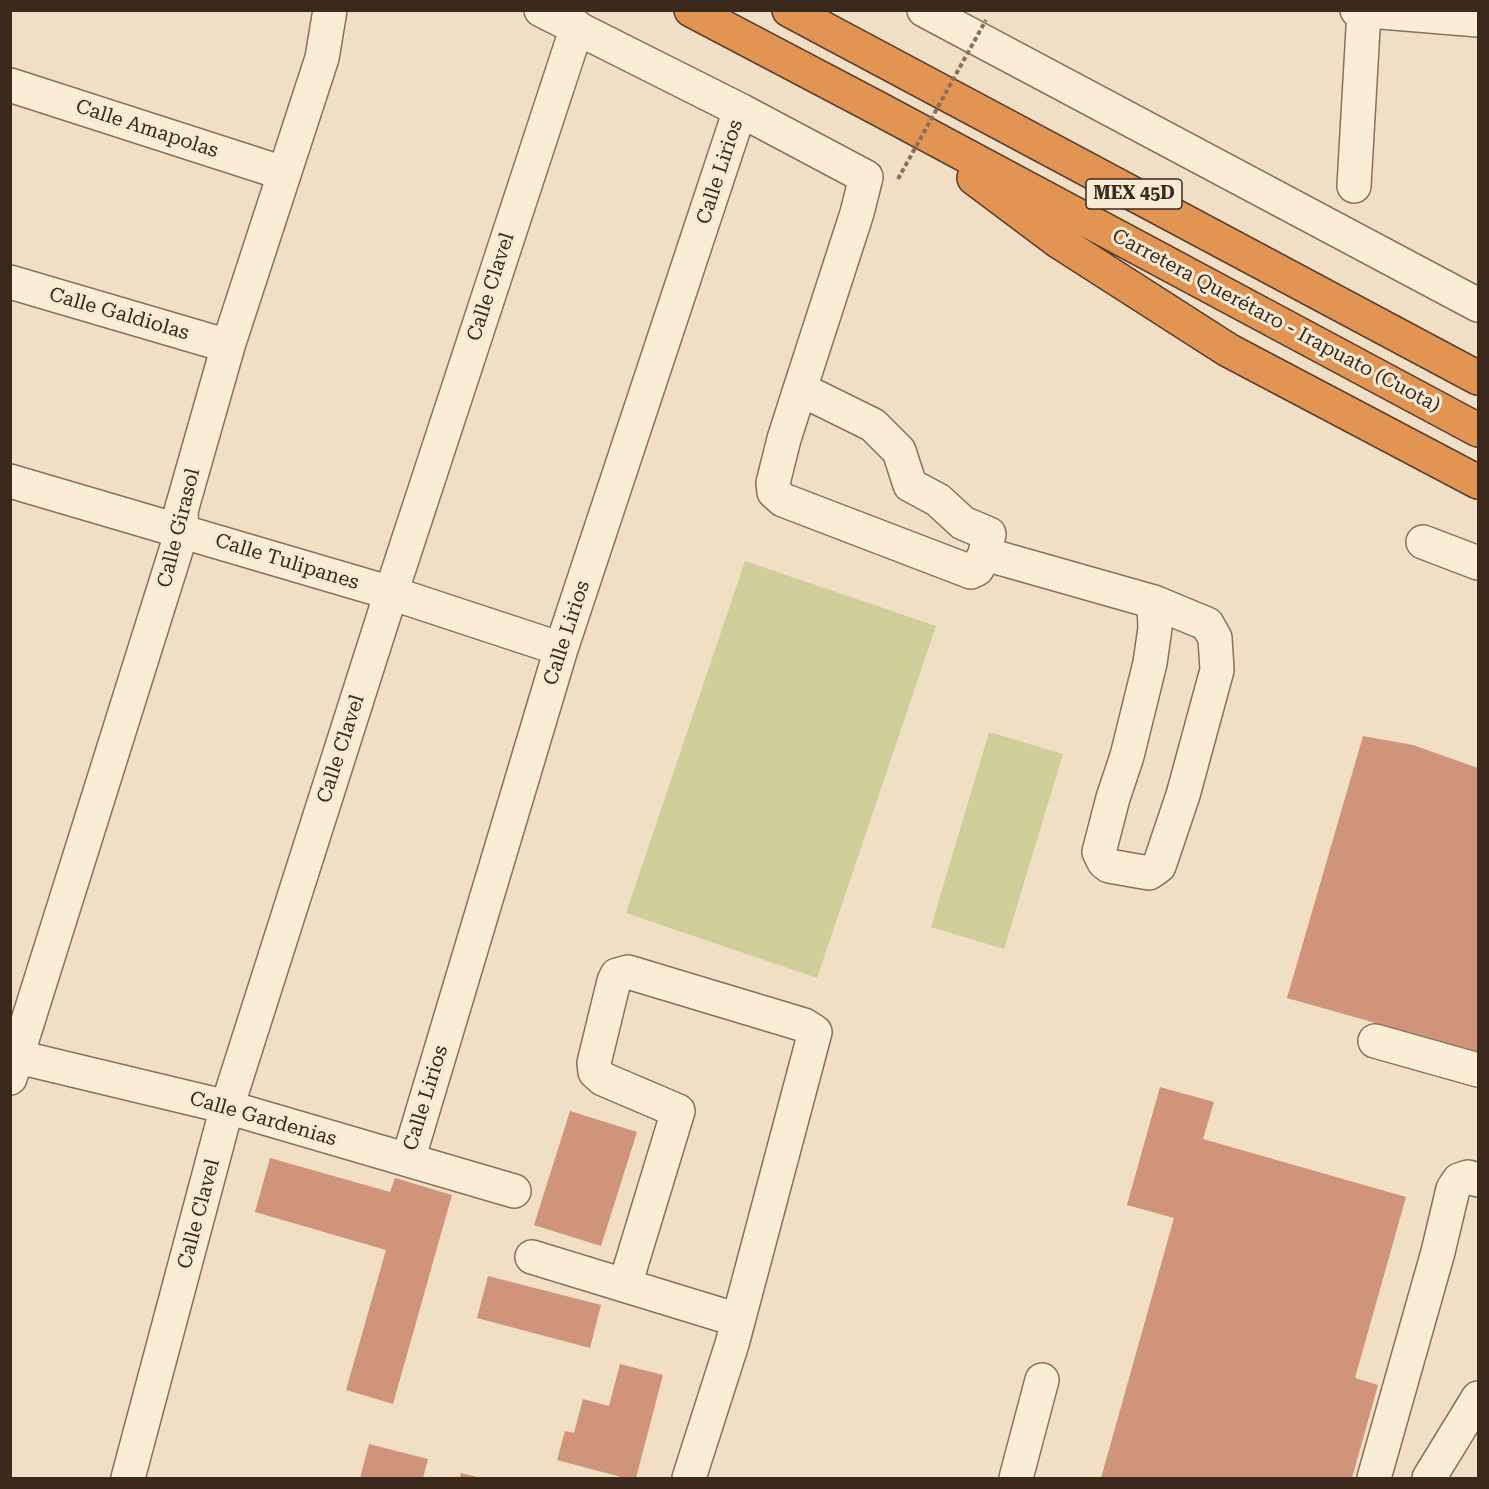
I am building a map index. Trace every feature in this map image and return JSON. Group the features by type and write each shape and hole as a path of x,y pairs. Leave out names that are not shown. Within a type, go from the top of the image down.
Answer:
{"highway":[{"name":"Carretera Querétaro - Irapuato (Cuota)","path":"691,10 1479,430"},
{"name":"MEX 45D","path":"789,10 1479,378"},
{"path":"880,110 1058,241 1228,350 1479,482"}],"street":[{"name":"Calle Girasol","path":"13,1063 182,531 181,512 228,346 322,58 330,10"},
{"path":"540,10 882,178 857,213 784,439 773,483 774,492 783,500 971,572 980,566 985,554 988,534 963,523 938,500 910,485 899,451 873,425 800,390"},
{"path":"924,10 1479,305"},
{"path":"1358,10 1479,20"},
{"path":"1354,186 1364,11"},
{"name":"Calle Clavel","path":"128,1479 227,1107 391,593 577,27"},
{"name":"Calle Amapolas","path":"10,85 283,172"},
{"name":"Calle Lirios","path":"408,1160 561,649 740,110"},
{"name":"Calle Galdiolas","path":"10,282 228,346"},
{"name":"Calle Tulipanes","path":"10,481 391,593 561,649"},
{"path":"1423,542 1479,563"},
{"path":"985,554 1154,602 1207,624 1215,638 1217,670 1183,795 1159,866 1149,873 1109,866 1099,852 1127,756 1150,663 1155,628 1154,602"},
{"path":"625,1285 678,1110 603,1079 595,1072 594,1063 614,981 622,972 628,972 804,1025 815,1032 738,1320 689,1479"},
{"path":"1375,1041 1479,1070"},
{"name":"Calle Gardenias","path":"13,1063 227,1107 514,1191"},
{"path":"1376,1478 1454,1189 1459,1180 1468,1177 1479,1180"},
{"path":"532,1257 738,1320"},
{"path":"1016,1479 1042,1380"},
{"path":"1429,1479 1479,1398"}],"path":[{"path":"882,178 986,20"}],"green space":[{"path":"745,561 936,626 817,978 626,913"},
{"path":"989,732 1063,754 1004,949 931,927"}],"building":[{"path":"1363,736 1413,745 1478,768 1478,1052 1287,998"},
{"path":"1160,1087 1214,1102 1203,1139 1406,1197 1355,1378 1378,1385 1352,1478 1101,1478 1174,1218 1127,1205"},
{"path":"570,1111 637,1132 601,1246 534,1225"},
{"path":"270,1158 390,1192 395,1178 452,1195 393,1404 346,1390 386,1250 255,1212"},
{"path":"488,1276 601,1305 590,1348 477,1318"},
{"path":"620,1364 663,1375 636,1478 625,1478 557,1460 565,1431 574,1433 583,1399 609,1406"},
{"path":"369,1444 428,1459 423,1478 360,1478"},
{"path":"461,1473 481,1478 460,1478"}]}
